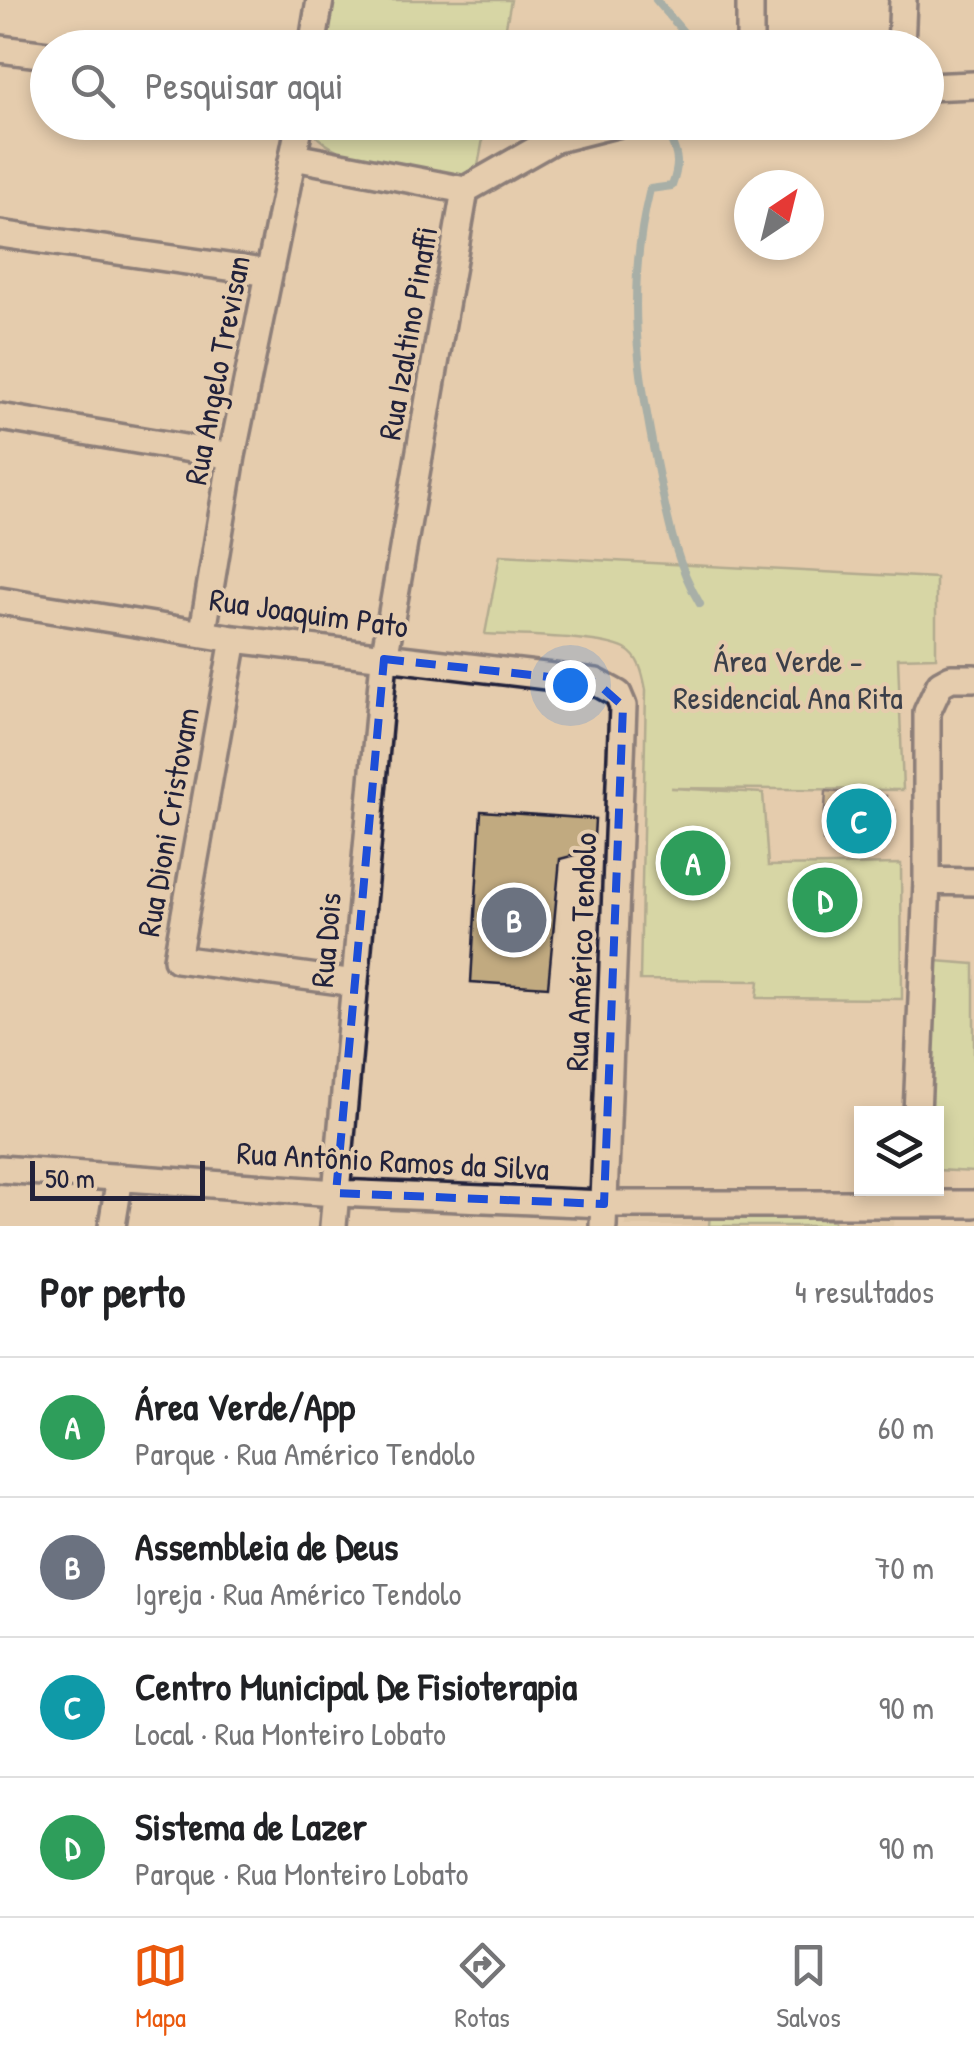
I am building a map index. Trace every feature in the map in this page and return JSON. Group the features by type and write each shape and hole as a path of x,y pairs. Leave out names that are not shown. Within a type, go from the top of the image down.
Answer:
{"street":[{"path":"315,30 320,0"},
{"path":"750,0 750,30"},
{"path":"902,30 903,0"},
{"path":"0,48 30,53"},
{"path":"944,86 974,85"},
{"name":"Rua Angelo Trevisan","path":"203,630 232,456 297,140"},
{"path":"465,190 553,140"},
{"name":"Rua Izaltino Pinaffi","path":"294,157 465,190 384,659"},
{"path":"0,234 269,273"},
{"path":"0,417 232,456"},
{"name":"Rua Joaquim Pato","path":"0,600 203,630 234,639 384,659 495,668 608,686"},
{"name":"Rua Dioni Cristovam","path":"234,639 177,959 355,983"},
{"name":"Rua Dois","path":"333,1226 384,659"},
{"path":"918,1106 927,880 927,712 940,684 951,678 974,678"},
{"name":"Rua Américo Tendolo","path":"603,1215 623,706 618,694 608,686"},
{"path":"927,880 974,882"},
{"name":"Rua Antônio Ramos da Silva","path":"0,1169 603,1215 974,1204"},
{"path":"112,1226 120,1177"}],"highlighted area":[{"path":"384,659 596,682 623,706 604,1204 336,1193"}],"shaded area":[{"path":"625,1206 895,1217 894,1226 625,1226"}],"green space":[{"path":"330,0 511,0 505,30 326,30"},
{"path":"322,140 483,140 477,171 453,177 371,163"},
{"name":"Área Verde - Residencial Ana Rita","path":"500,555 936,578 936,657 898,658 903,790 671,788 763,793 768,866 901,864 902,999 757,998 759,981 640,980 646,690 642,673 630,652 613,645 485,634"},
{"path":"936,961 974,964 974,1172 944,1170 944,1106 928,1106"},
{"path":"710,1213 834,1220 834,1226 709,1226"}],"building":[{"path":"826,791 886,796 885,809 895,810 893,833 886,832 885,846 823,841"},
{"path":"481,811 595,819 594,837 579,854 560,859 548,987 471,982"}],"waterway":[{"path":"656,0 682,30"},
{"path":"671,140 677,162 672,186 650,189 642,227 637,331 644,399 669,524 684,572 700,604"}],"place":[{"name":"Centro Municipal De Fisioterapia","path":"859,821"},
{"name":"Área Verde/App","path":"693,863"},
{"name":"Sistema de Lazer","path":"825,900"},
{"name":"Assembleia de Deus","path":"514,920"}]}
